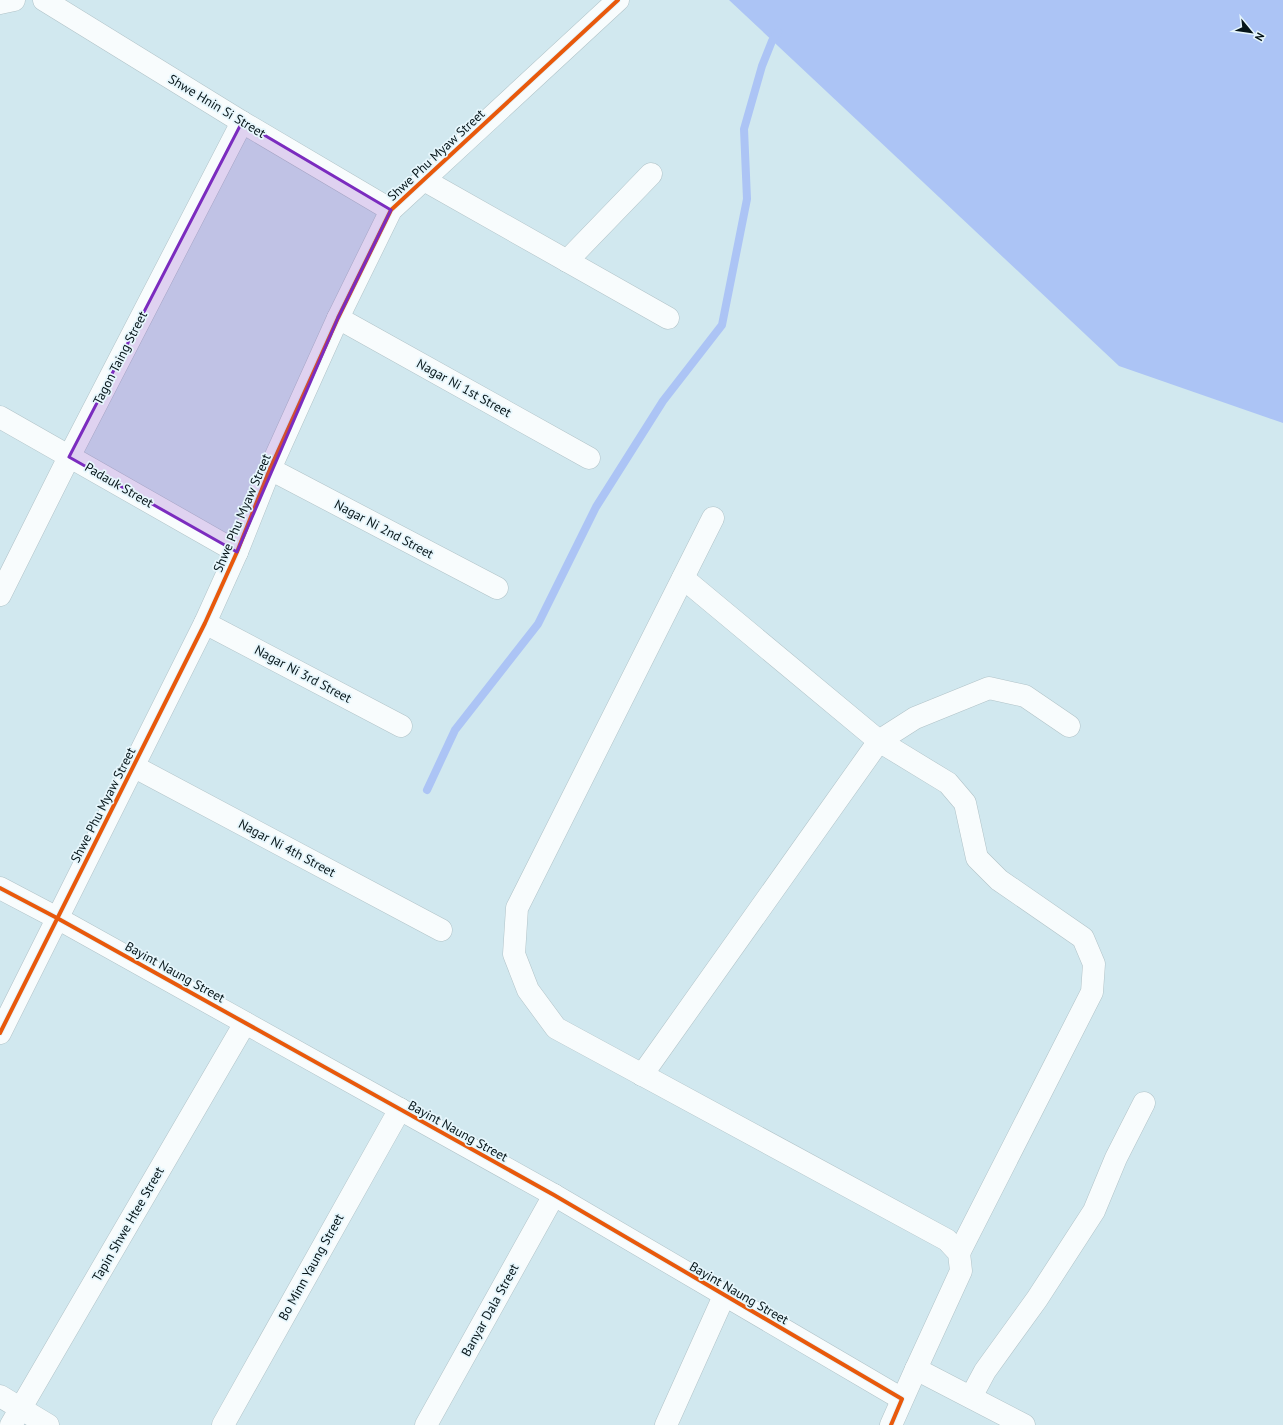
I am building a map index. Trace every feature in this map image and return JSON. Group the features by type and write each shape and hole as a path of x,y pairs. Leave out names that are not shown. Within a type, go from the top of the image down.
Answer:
{"street":[{"path":"0,3 14,0"},
{"name":"Shwe Hnin Si Street","path":"44,0 242,122 391,210"},
{"name":"Shwe Phu Myaw Street","path":"0,1032 205,623 237,552 270,469 338,318 391,210 618,0"},
{"name":"Tagon Taing Street","path":"0,594 242,122"},
{"path":"567,261 651,174"},
{"path":"424,180 668,318"},
{"name":"Nagar Ni 1st Street","path":"338,318 589,458"},
{"name":"Padauk Street","path":"0,418 237,552"},
{"name":"Nagar Ni 2nd Street","path":"270,469 497,588"},
{"path":"713,518 517,908 514,954 528,990 556,1028 947,1240 959,1253"},
{"path":"683,578 879,741 948,783 965,803 977,858 999,880 1083,938 1094,964 1092,992 959,1253 961,1272 891,1425"},
{"name":"Nagar Ni 3rd Street","path":"205,623 401,726"},
{"path":"642,1075 879,741 915,718 989,688 1025,696 1069,726"},
{"name":"Nagar Ni 4th Street","path":"133,766 441,930"},
{"name":"Bayint Naung Street","path":"0,888 245,1022 554,1195 902,1399"},
{"name":"Tapin Shwe Htee Street","path":"16,1417 245,1022"},
{"path":"971,1397 985,1371 1037,1299 1094,1211 1116,1158 1144,1103"},
{"name":"Bo Minn Yaung Street","path":"223,1425 400,1109"},
{"name":"Banyar Dala Street","path":"426,1425 554,1195"},
{"path":"666,1425 724,1296"},
{"path":"916,1369 1024,1425"},
{"path":"0,1396 16,1417 48,1425"}],"highlighted area":[{"path":"242,122 391,210 338,318 237,552 69,457"}],"water":[{"path":"729,0 1283,0 1283,423 1119,366"}],"waterway":[{"path":"427,790 455,730 538,624 596,507 663,401 722,325 747,199 744,129 762,66 772,41 778,32"}],"cycle path":[{"path":"0,1033 205,623 237,552 270,469 338,318 391,210 618,0"},
{"path":"0,888 57,918 554,1195 902,1399 891,1425"}]}
